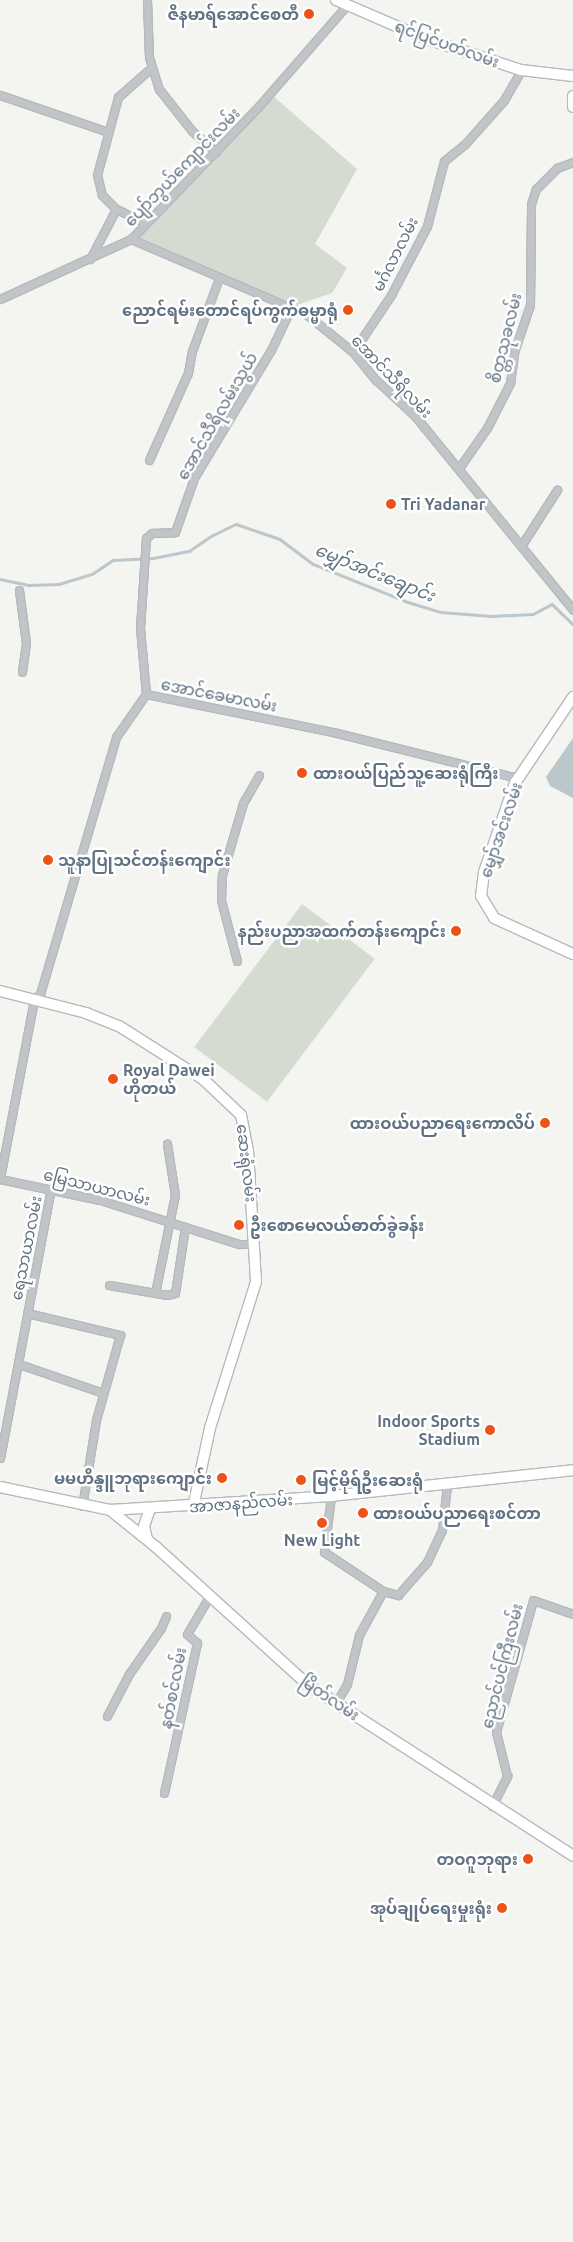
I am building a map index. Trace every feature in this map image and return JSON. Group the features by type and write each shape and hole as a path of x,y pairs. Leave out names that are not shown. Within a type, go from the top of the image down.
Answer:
{"main road":[{"name":"ရင်ပြင်ပတ်လမ်း","path":"336,0 354,5 424,38 521,70 561,77 573,76"},
{"name":"ရင်ပြင်ပတ်လမ်း","path":"561,77 573,84"},
{"path":"573,96 573,107"},
{"name":"မျှော်အင်းလမ်း","path":"573,697 518,778 484,872 481,896 494,918 573,954"},
{"name":"ဆေးရုံလမ်း","path":"0,992 86,1012 119,1026 204,1080 241,1115 248,1150 256,1282 251,1303 210,1428 193,1507"},
{"name":"အာဇာနည်လမ်း","path":"0,1486 82,1506 110,1510 150,1509 331,1496 573,1470"},
{"path":"147,1539 144,1526 150,1509"},
{"name":"မြိတ်လမ်း","path":"110,1510 147,1539 308,1685 492,1806 573,1856"}],"street":[{"path":"147,0 151,68 159,90 192,131 216,152"},
{"name":"ပျော်ဘွယ်ကျောင်းလမ်း","path":"0,299 89,260 130,239 216,152 354,5"},
{"path":"146,223 116,209 102,195 97,175 118,97 151,68"},
{"name":"မင်္ဂလာလမ်း","path":"354,352 391,295 427,226 444,161 465,144 504,100 521,70"},
{"path":"0,95 108,132"},
{"name":"စိတ္တသုခလမ်း","path":"459,468 487,428 510,383 515,349 530,305 531,204 536,189 557,168 573,162"},
{"path":"89,260 116,209"},
{"name":"အောင်သီရိလမ်း","path":"130,239 306,314 354,352 376,380 415,416 573,610"},
{"path":"149,460 188,373 192,351 220,278"},
{"name":"အောင်သီရိလမ်းသွယ်","path":"146,694 140,628 146,538 152,533 175,532 194,478 271,350 291,308"},
{"path":"521,546 557,490"},
{"path":"19,590 26,642 22,672"},
{"name":"အောင်ခေမာလမ်း","path":"0,1178 34,999 40,994 116,737 146,694 333,732 518,778"},
{"path":"237,961 221,900 222,875 243,803 259,775"},
{"path":"155,1293 172,1222 175,1196 167,1144"},
{"name":"မြေသာယာလမ်း","path":"0,1178 51,1189 172,1222 239,1244 255,1244"},
{"name":"ရေသာယာလမ်း","path":"0,1458 51,1189"},
{"path":"109,1284 155,1293 175,1293 185,1227"},
{"name":"ရေသာယာလမ်း","path":"27,1313 120,1335 103,1393 82,1506"},
{"path":"19,1364 103,1393"},
{"path":"331,1496 324,1552 383,1591 398,1595 427,1562 442,1530 447,1485"},
{"path":"336,1703 347,1684 359,1635 383,1591"},
{"name":"နတ်စင်လမ်း","path":"164,1793 197,1644 187,1634 209,1597"},
{"name":"ညောင်ပင်ကြီးလမ်း","path":"492,1806 507,1776 496,1732 534,1600 573,1614"},
{"path":"107,1716 129,1674 161,1628 166,1616"}],"shaded area":[{"path":"272,95 357,169 315,244 347,268 332,293 297,305 138,237 138,233 192,181"},
{"path":"573,738 573,798 550,786 546,777"},
{"path":"302,904 375,959 267,1102 194,1047"}],"waterway":[{"name":"မျှော်အင်းချောင်း","path":"0,579 29,585 59,584 92,574 113,560 153,558 189,551 211,536 236,524 280,539 313,564 408,602 441,612 491,616 533,614 552,604 573,624"}],"place":[{"name":"ဇိနမာရ်အောင်စေတီ","path":"309,14"},
{"name":"ညောင်ရမ်းတောင်ရပ်ကွက်ဓမ္မာရုံ","path":"348,310"},
{"name":"Tri Yadanar","path":"391,504"},
{"name":"ထားဝယ်ပြည်သူ့ဆေးရုံကြီး","path":"302,773"},
{"name":"သူနာပြုသင်တန်းကျောင်း","path":"48,860"},
{"name":"နည်းပညာအထက်တန်းကျောင်း","path":"456,931"},
{"name":"Royal Dawei ဟိုတယ်","path":"113,1079"},
{"name":"ထားဝယ်ပညာရေးကောလိပ်","path":"545,1123"},
{"name":"ဦးစောမေလယ်ဓာတ်ခွဲခန်း","path":"239,1225"},
{"name":"Indoor Sports Stadium","path":"490,1430"},
{"name":"မမဟိန္ဒူဘုရားကျောင်း","path":"222,1478"},
{"name":"မြင့်မိုရ်ဦးဆေးရုံ","path":"301,1480"},
{"name":"ထားဝယ်ပညာရေးစင်တာ","path":"363,1513"},
{"name":"New Light","path":"322,1523"},
{"name":"တဝဂူဘုရား","path":"528,1859"},
{"name":"အုပ်ချုပ်ရေးမှုးရုံး","path":"502,1908"}]}
